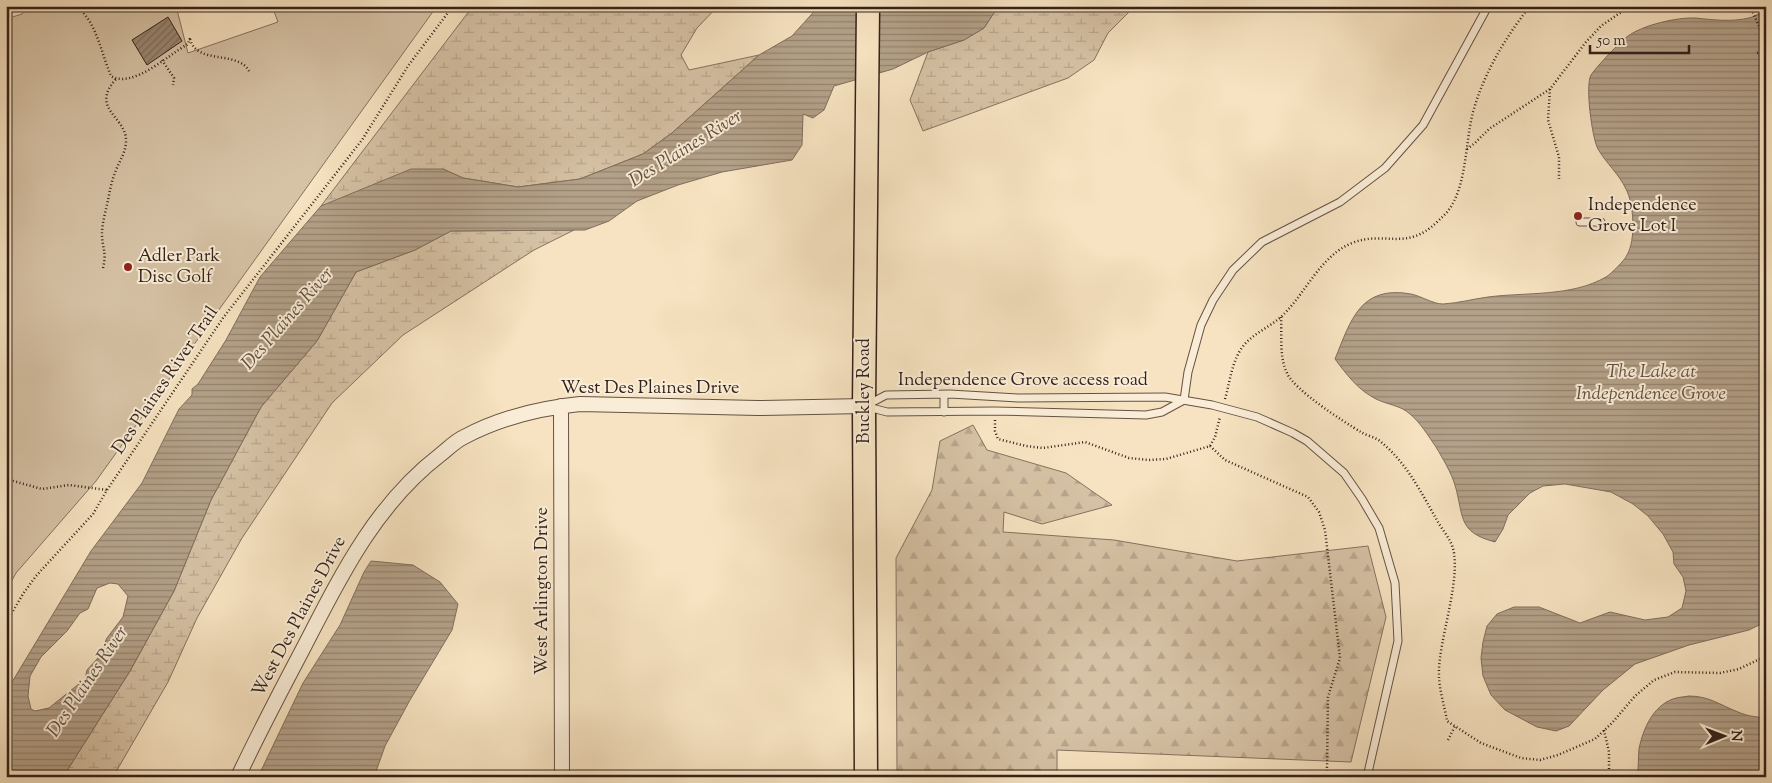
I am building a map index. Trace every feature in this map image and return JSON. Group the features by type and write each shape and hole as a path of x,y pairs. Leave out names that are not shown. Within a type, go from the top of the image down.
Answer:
{"main road":[{"name":"Buckley Road","path":"866,777 864,406 868,6"}],"street":[{"name":"West Des Plaines Drive","path":"238,777 333,592 355,552 380,514 404,486 425,466 462,437 508,418 561,406 580,404 758,408 864,406"},
{"name":"West Arlington Drive","path":"561,406 562,777"}],"lane":[{"path":"6,10 14,6"},
{"path":"1184,400 1188,372 1201,325 1213,300 1233,270 1262,242 1340,202 1385,168 1423,124 1488,6"},
{"path":"1580,222 1601,222"},
{"name":"Independence Grove access road","path":"864,406 886,394 1018,398 1165,397 1257,417 1293,433 1307,442 1344,473 1362,499 1379,528 1395,583 1398,641 1367,777"},
{"path":"944,395 944,412"},
{"name":"Independence Grove access road","path":"864,406 887,412 995,411 1146,415 1162,412 1184,400"}],"path":[{"path":"76,6 84,12 91,24 108,71 116,79 131,79 188,44 190,38 191,44 198,51 240,62 247,67 250,73"},
{"name":"Des Plaines River Trail","path":"6,623 22,594 36,576 93,514 223,318 362,140 408,66 453,6"},
{"path":"772,6 804,9 813,6"},
{"path":"995,411 995,431 998,439 1026,446 1043,448 1085,442 1130,458 1150,460 1173,457 1210,446 1215,437 1232,365 1242,348 1251,338 1281,317 1337,251 1359,240 1412,238 1428,231 1448,211 1457,193 1473,113 1489,69 1503,44 1530,6"},
{"path":"1467,149 1489,129 1550,89 1586,42 1601,26 1630,6"},
{"path":"1750,6 1766,42"},
{"path":"1757,54 1766,49"},
{"path":"162,60 174,78 173,85"},
{"path":"103,268 106,256 102,235 108,201 126,140 124,130 110,113 107,103 107,92 116,79"},
{"path":"1550,89 1548,120 1559,157 1559,179"},
{"path":"1281,317 1283,359 1287,374 1297,386 1314,400 1361,432 1380,440 1396,455 1413,478 1451,542 1455,556 1454,573 1442,642 1439,676 1447,721 1454,726 1481,743 1521,758 1540,760 1577,748 1595,738 1635,696 1654,680 1675,672 1720,673 1739,669 1766,656"},
{"path":"1210,446 1225,460 1308,497 1320,512 1325,530 1340,658 1328,697 1328,777"},
{"path":"6,479 42,489 69,485 108,490"},
{"path":"1448,740 1454,726"},
{"path":"1604,730 1609,752 1609,777"}],"green space":[{"name":"Adler Park Disc Golf","path":"28,6 176,6 188,53 278,22 272,6 437,6 96,481 16,573 6,591 6,19 22,14"},
{"path":"473,6 718,6 697,28 681,55 689,70 759,55 672,133 643,154 580,179 518,187 463,178 443,169 321,206"},
{"path":"1000,6 1135,6 1108,33 1094,60 1068,78 923,131 910,100 928,52 964,40 984,28"},
{"path":"574,230 534,250 403,335 332,403 242,538 197,618 168,682 113,777 63,777 130,671 174,591 211,500 261,407 317,341 356,272 415,250 451,231"},
{"path":"973,425 987,450 1066,473 1112,505 1042,524 1004,512 1003,532 1114,540 1237,561 1368,546 1386,617 1351,762 1057,750 1057,777 897,777 896,558 932,490 940,441"}],"water":[{"name":"Des Plaines River","path":"819,6 1000,6 984,28 964,40 928,52 893,69 834,86 824,110 813,118 803,114 802,145 792,160 722,172 678,185 637,201 609,221 585,230 451,231 415,250 356,272 317,341 261,407 211,500 174,591 130,671 63,777 6,777 6,692 91,551 142,483 179,409 192,395 192,389 198,384 226,340 260,277 321,206 411,169 443,169 463,178 518,187 580,179 643,154 672,133 759,55 792,36","holes":["110,583 118,584 128,596 123,617 107,638 98,658 87,670 85,679 49,708 35,711 31,709 28,696 30,676 41,657 67,631 80,613 88,609 97,588"]},
{"name":"The Lake at Independence Grove","path":"1766,10 1766,620 1749,630 1689,645 1635,664 1603,690 1569,726 1556,731 1537,727 1505,710 1491,695 1483,676 1481,658 1487,626 1497,614 1514,607 1539,607 1580,623 1610,612 1645,620 1668,617 1682,608 1686,591 1683,577 1674,564 1673,552 1663,534 1648,516 1633,504 1611,492 1565,484 1543,486 1530,493 1508,515 1503,529 1495,542 1474,533 1464,521 1455,485 1449,470 1421,425 1406,411 1376,399 1358,387 1335,359 1346,331 1360,308 1369,300 1380,295 1394,293 1411,294 1443,304 1488,297 1564,291 1578,288 1606,277 1618,267 1627,255 1632,240 1633,222 1631,204 1626,189 1620,178 1601,154 1596,143 1589,100 1589,81 1591,75 1624,39 1642,28 1660,22 1688,18 1743,19"},
{"path":"371,561 413,565 440,582 458,604 452,630 385,746 374,777 258,777 303,683 340,625 364,572"},
{"path":"1689,696 1709,699 1745,714 1766,718 1766,777 1637,777 1639,749 1650,719 1666,702 1675,698"}],"building":[{"path":"168,17 182,41 147,65 132,40"}],"place":[{"name":"Independence Grove Lot I","path":"1578,216"},
{"name":"Adler Park Disc Golf","path":"128,267"}]}
